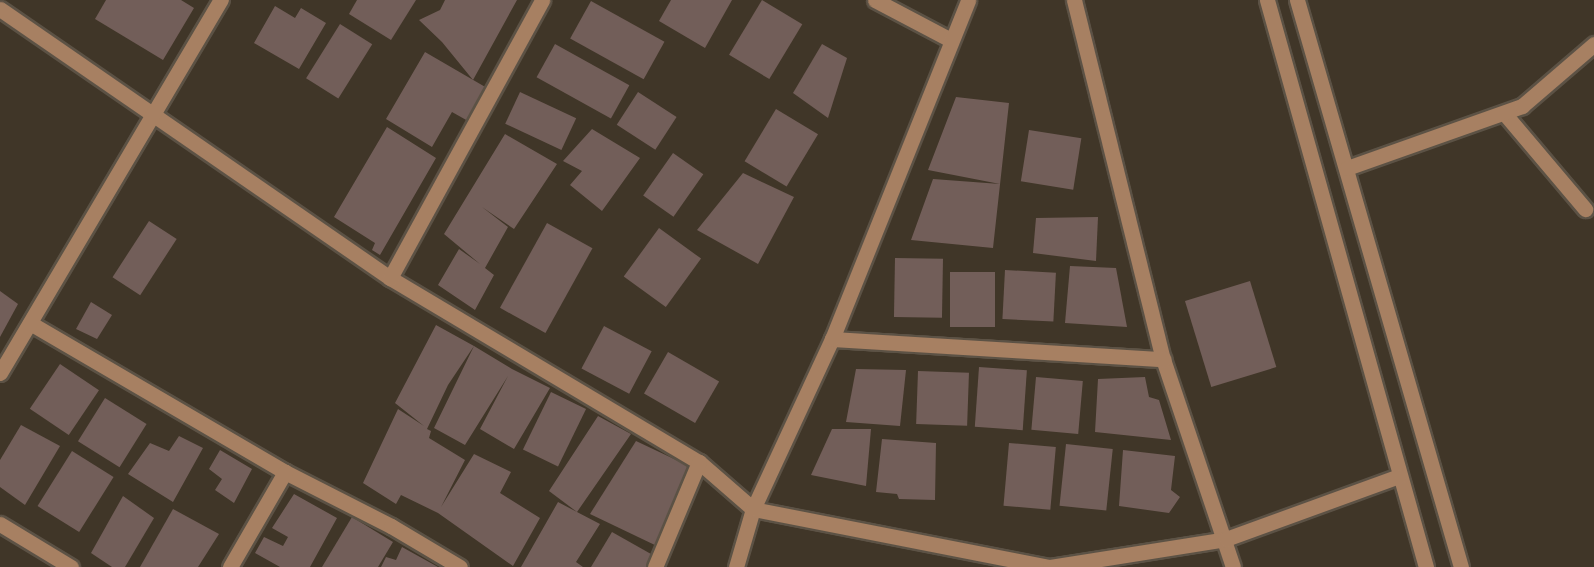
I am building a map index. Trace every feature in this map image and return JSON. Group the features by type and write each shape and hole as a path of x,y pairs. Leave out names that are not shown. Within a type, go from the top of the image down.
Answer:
{"street":[{"path":"0,373 221,0"},
{"path":"390,278 542,0"},
{"path":"876,0 951,40"},
{"path":"736,567 753,509 832,339 968,0"},
{"path":"1074,0 1163,360 1226,539 1233,567"},
{"path":"1267,0 1426,567"},
{"path":"1297,0 1461,567"},
{"path":"0,9 390,278 699,462 753,509 1049,567 1226,539 1399,476"},
{"path":"1347,168 1522,106 1594,44"},
{"path":"1504,113 1586,209"},
{"path":"30,323 285,472 391,526 460,567"},
{"path":"832,339 1163,360"},
{"path":"655,567 699,462"},
{"path":"230,567 285,472"},
{"path":"0,524 71,567"}],"building":[{"path":"106,0 181,0 194,8 163,60 95,19"},
{"path":"357,0 416,0 391,40 349,14"},
{"path":"445,0 517,0 473,80 442,42 419,20 440,10"},
{"path":"671,0 732,0 705,48 659,21"},
{"path":"762,0 802,24 769,79 729,55"},
{"path":"591,1 664,42 644,79 570,39"},
{"path":"275,6 295,18 301,8 326,23 299,69 254,43"},
{"path":"340,24 372,44 338,98 306,78"},
{"path":"555,44 629,85 611,118 537,77"},
{"path":"822,44 847,58 828,118 793,93"},
{"path":"425,52 487,88 468,121 452,112 432,147 386,119"},
{"path":"520,92 576,118 561,150 505,124"},
{"path":"638,92 677,117 655,150 617,125"},
{"path":"956,97 1009,103 993,248 911,240 933,179 1000,184 928,170"},
{"path":"776,109 818,134 787,187 745,161"},
{"path":"387,127 436,158 380,255 372,250 375,243 334,217"},
{"path":"592,129 640,158 602,211 570,185 582,171 563,161"},
{"path":"1029,130 1081,138 1073,190 1021,181"},
{"path":"505,134 557,164 514,229 482,207 508,227 485,268 494,275 475,310 438,285 459,249 480,264 444,234"},
{"path":"673,153 703,174 673,217 643,196"},
{"path":"743,173 794,197 758,264 697,230"},
{"path":"1098,217 1096,261 1033,253 1036,218"},
{"path":"149,221 177,239 140,295 113,277"},
{"path":"547,223 592,248 545,333 500,308"},
{"path":"659,228 701,259 666,307 624,277"},
{"path":"895,258 943,259 942,318 894,317"},
{"path":"1070,266 1116,268 1127,327 1065,323"},
{"path":"1005,270 1056,273 1053,322 1002,319"},
{"path":"950,272 995,272 995,327 950,327"},
{"path":"1250,281 1276,367 1211,387 1185,301"},
{"path":"0,291 18,304 0,337"},
{"path":"91,302 112,315 97,339 76,329"},
{"path":"436,325 474,346 448,385 427,429 431,431 429,438 465,460 441,507 474,454 511,472 500,493 540,518 513,566 438,513 401,495 396,504 363,483 398,409 424,426 395,403"},
{"path":"604,326 652,351 629,394 581,368"},
{"path":"474,346 550,388 514,449 480,429 508,376 465,445 434,428"},
{"path":"668,352 719,381 695,423 644,394"},
{"path":"60,364 99,390 69,435 30,409"},
{"path":"979,367 1027,370 1023,430 975,427"},
{"path":"856,369 906,370 900,426 846,422"},
{"path":"918,371 969,373 967,426 916,424"},
{"path":"1036,377 1083,381 1078,434 1031,430"},
{"path":"1145,377 1149,397 1159,400 1171,440 1095,432 1098,379"},
{"path":"551,392 586,409 558,467 523,450"},
{"path":"105,398 147,424 120,467 78,441"},
{"path":"598,416 631,434 577,512 549,491"},
{"path":"21,425 60,446 25,505 0,487 0,460"},
{"path":"832,429 871,429 866,486 811,475"},
{"path":"179,436 203,448 173,502 128,474 150,443 169,451"},
{"path":"882,439 936,443 935,500 899,499 897,494 876,492"},
{"path":"636,441 689,466 659,547 590,514"},
{"path":"1009,443 1056,447 1050,510 1004,506"},
{"path":"1066,444 1113,449 1106,511 1060,506"},
{"path":"220,450 252,469 234,503 215,490 222,479 209,469"},
{"path":"1123,450 1175,456 1171,490 1180,497 1169,513 1119,506"},
{"path":"72,451 114,477 79,532 38,506"},
{"path":"294,494 337,518 310,567 280,567 255,553 264,537 283,546 288,537 272,528"},
{"path":"123,496 154,518 125,567 112,567 91,553"},
{"path":"558,502 600,524 576,562 583,567 521,567"},
{"path":"173,509 219,534 198,567 140,567"},
{"path":"352,517 393,542 378,567 322,567"},
{"path":"612,532 651,554 647,567 591,567"},
{"path":"402,547 438,567 381,567 386,557 396,560"}]}
